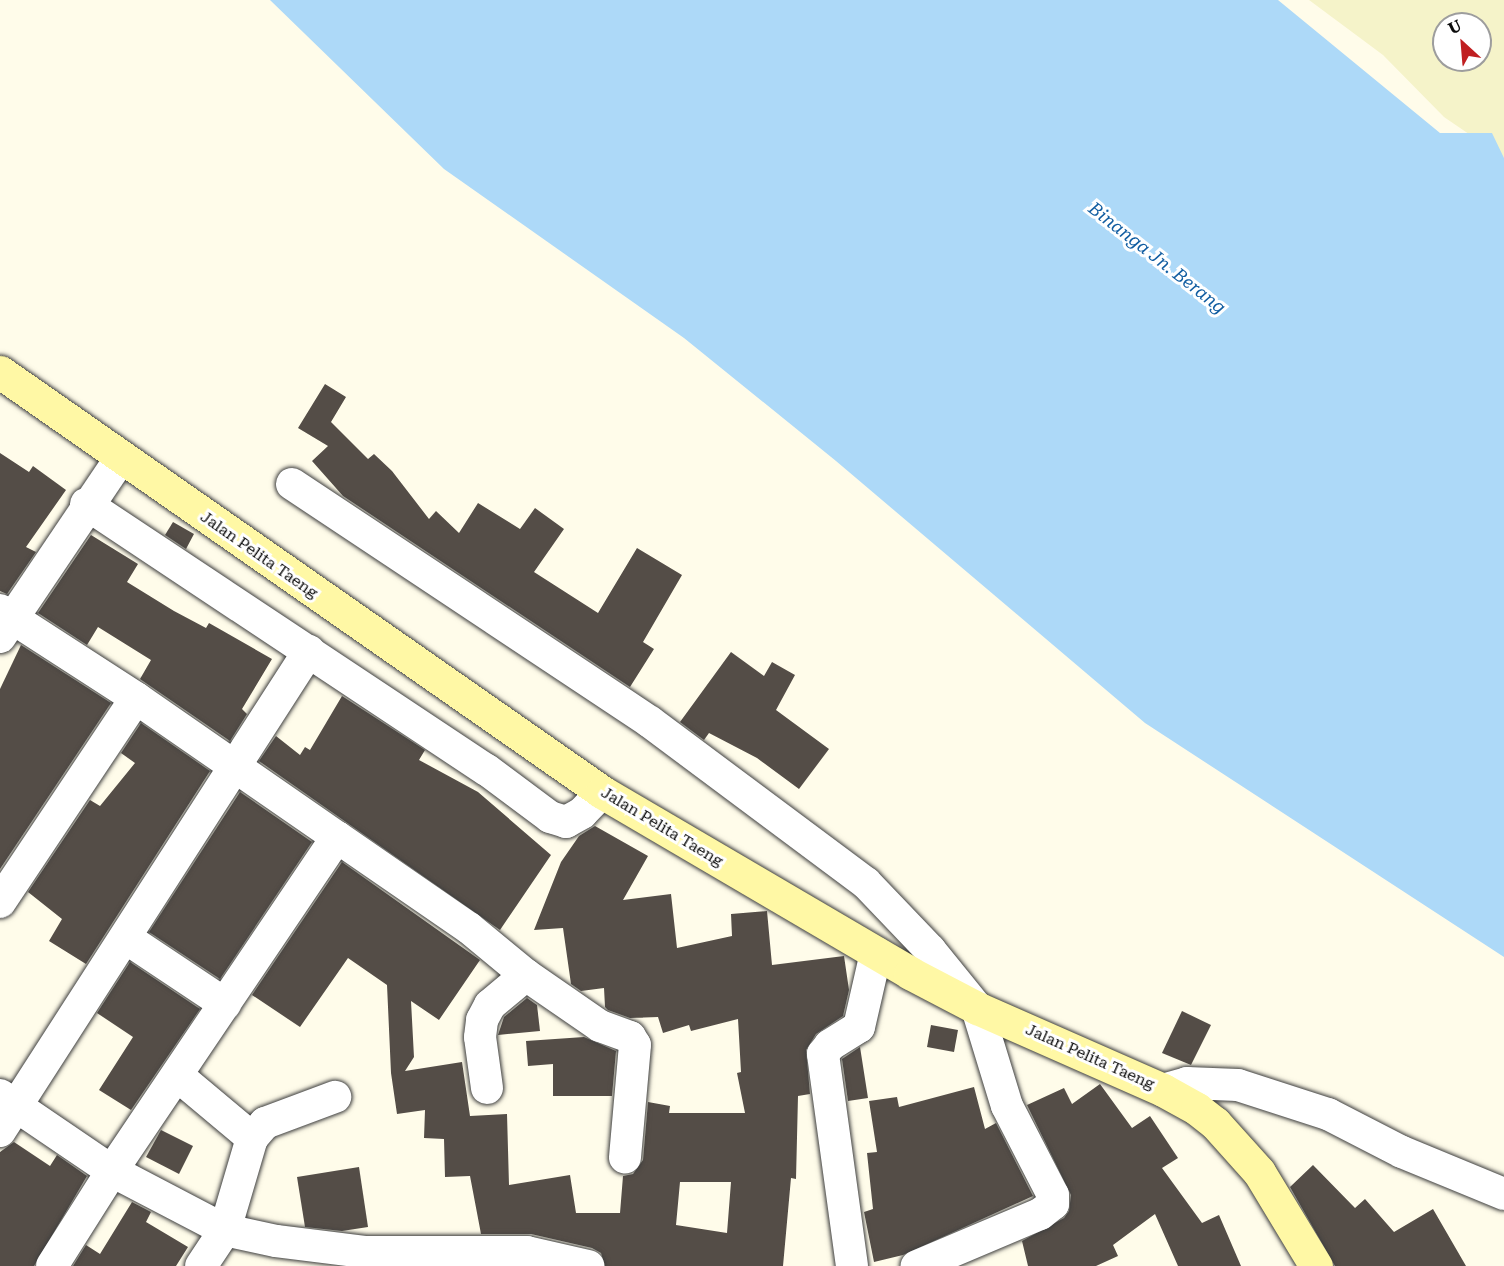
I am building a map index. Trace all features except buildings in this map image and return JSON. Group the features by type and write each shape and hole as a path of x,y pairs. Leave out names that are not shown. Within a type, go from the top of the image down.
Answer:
{"street":[{"name":"Jalan Pelita Taeng","path":"0,372 120,459 602,792 876,953 977,1008 1163,1090 1215,1123 1259,1172 1316,1266"},
{"path":"120,459 4,622 136,698 469,928 526,975 600,1026 630,1037 635,1045 625,1158"},
{"path":"292,484 650,722 866,883 930,950 977,1008 1011,1114 1053,1195 1053,1203 1040,1214 917,1266"},
{"path":"86,504 487,770 550,817 566,822 582,813 602,792"},
{"path":"309,651 236,769 126,938 5,1111 112,1171 225,1230 276,1241 364,1252 527,1252 588,1266"},
{"path":"0,902 136,698"},
{"path":"52,1266 112,1171 337,837"},
{"path":"126,938 225,1004"},
{"path":"852,1266 823,1054 830,1045 859,1027 876,953"},
{"path":"487,1088 480,1037 482,1020 490,1005 526,975"},
{"path":"178,1076 252,1138"},
{"path":"1163,1090 1187,1083 1238,1084 1328,1114 1402,1152 1504,1194"},
{"path":"201,1266 225,1230 252,1138 265,1123 335,1097"}],"shaded area":[{"path":"1309,0 1504,0 1504,158 1444,117 1383,55"}],"water":[{"name":"Binanga Jn. Berang","path":"270,0 1278,0 1440,133 1492,133 1504,158 1504,957 1145,723 836,461 684,338 444,169"}]}
